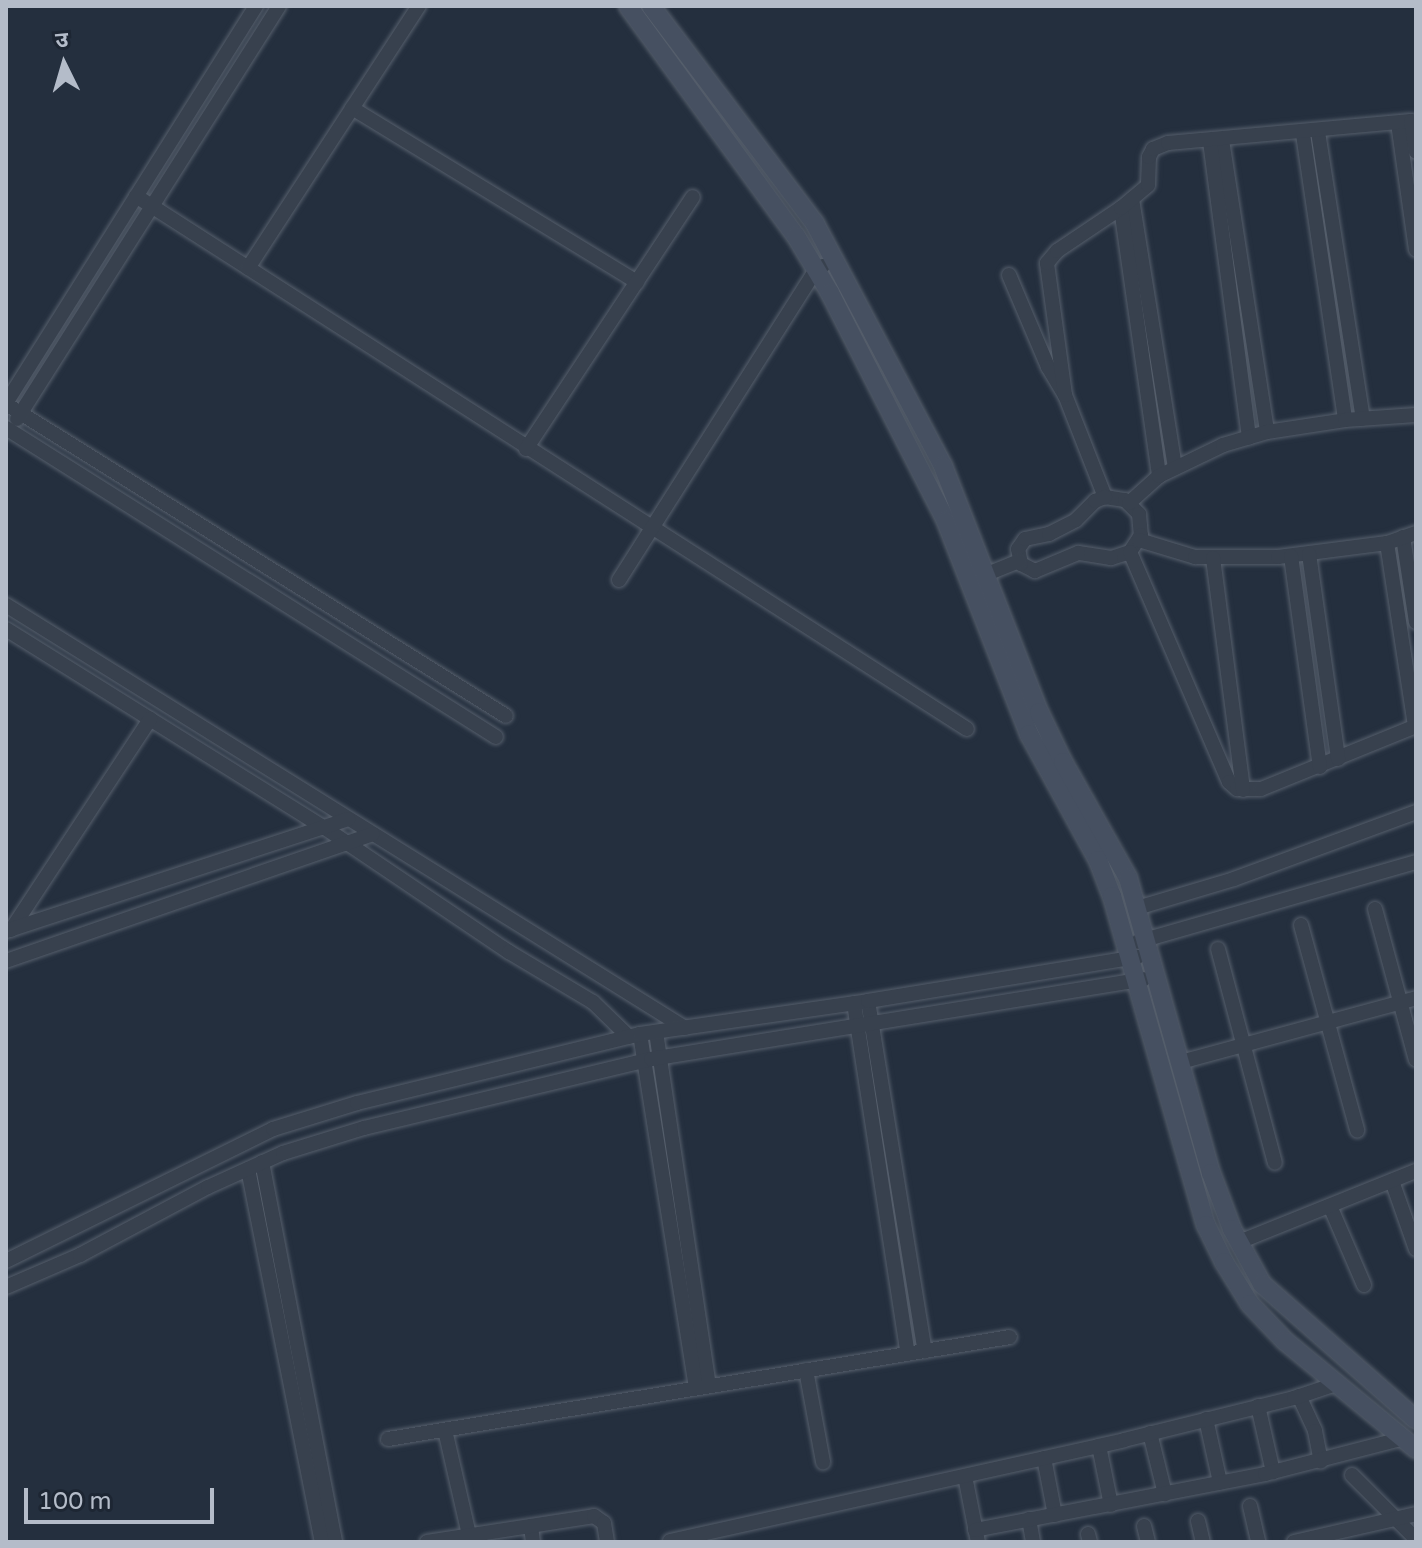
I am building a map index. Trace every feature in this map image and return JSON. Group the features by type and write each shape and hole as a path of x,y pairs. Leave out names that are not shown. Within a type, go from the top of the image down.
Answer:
{"main road":[{"path":"628,6 796,236 946,521 1029,734 1098,860 1206,1225 1218,1250 1250,1304 1285,1341 1410,1443"},
{"path":"651,6 815,224 943,466 1039,712 1063,762 1128,878 1211,1173 1239,1242 1262,1284 1416,1420"}],"street":[{"path":"256,6 6,403 506,716"},
{"path":"279,6 7,432 496,737"},
{"path":"248,268 419,6"},
{"path":"352,108 637,282"},
{"path":"1065,395 1047,263 1057,251 1126,204 1148,185 1149,157 1153,149 1168,143 1311,133 1404,122"},
{"path":"1404,122 1416,152"},
{"path":"1404,122 1416,250"},
{"path":"1311,133 1363,418"},
{"path":"1311,133 1345,420"},
{"path":"1216,140 1267,432"},
{"path":"1216,140 1249,437"},
{"path":"136,196 651,530 967,729"},
{"path":"526,449 693,197"},
{"path":"1126,204 1175,468"},
{"path":"1126,204 1159,476"},
{"path":"619,580 816,270 836,261"},
{"path":"1009,275 1048,367 1065,395 1105,497"},
{"path":"1129,503 1159,476 1249,437 1345,420 1416,415"},
{"path":"1387,543 1415,726 1261,789 1243,790 1229,782 1134,546 1142,524 1129,503 1115,497 1095,501 1076,520 1049,534 1025,539 1018,549 1019,561 1025,568 1035,571 1078,553 1111,558 1134,546 1195,557 1291,556 1387,543 1410,535 1416,622"},
{"path":"1309,554 1338,759"},
{"path":"1291,556 1320,767"},
{"path":"1213,558 1243,790"},
{"path":"987,574 1019,561"},
{"path":"6,605 685,1028"},
{"path":"6,629 325,828 509,952 593,1002 635,1035 653,1059"},
{"path":"8,931 150,719"},
{"path":"1137,908 1234,879 1416,812"},
{"path":"8,931 348,819"},
{"path":"6,961 350,845 373,834"},
{"path":"6,1261 273,1129 357,1103 635,1035 861,1002 1127,952 1416,862"},
{"path":"1375,909 1416,1060"},
{"path":"1301,925 1357,1130"},
{"path":"1218,949 1275,1163"},
{"path":"6,1287 80,1255 262,1162 364,1128 653,1059 1157,977"},
{"path":"1181,1062 1244,1048 1416,998"},
{"path":"861,1002 874,1023 925,1351"},
{"path":"861,1002 857,1026 908,1354"},
{"path":"656,1032 653,1059 702,1387"},
{"path":"262,1162 335,1542"},
{"path":"248,1169 322,1542"},
{"path":"1239,1242 1416,1171"},
{"path":"1392,1181 1416,1249"},
{"path":"1330,1206 1364,1285"},
{"path":"388,1439 1010,1337"},
{"path":"806,1370 823,1462"},
{"path":"670,1541 1099,1446 1299,1396 1339,1383"},
{"path":"1299,1396 1315,1431 1321,1461"},
{"path":"1258,1406 1273,1472"},
{"path":"1206,1419 1220,1482"},
{"path":"445,1430 469,1535"},
{"path":"1150,1433 1165,1494"},
{"path":"965,1476 977,1536 1029,1519 1410,1443"},
{"path":"1099,1446 1111,1505"},
{"path":"1044,1458 1055,1515"},
{"path":"1352,1475 1416,1539"},
{"path":"1250,1506 1258,1542"},
{"path":"1294,1542 1416,1514"},
{"path":"427,1542 594,1516 604,1523 607,1542"},
{"path":"1029,1519 1033,1542"},
{"path":"1198,1521 1203,1542"},
{"path":"531,1526 533,1542"},
{"path":"1144,1526 1148,1542"}]}
